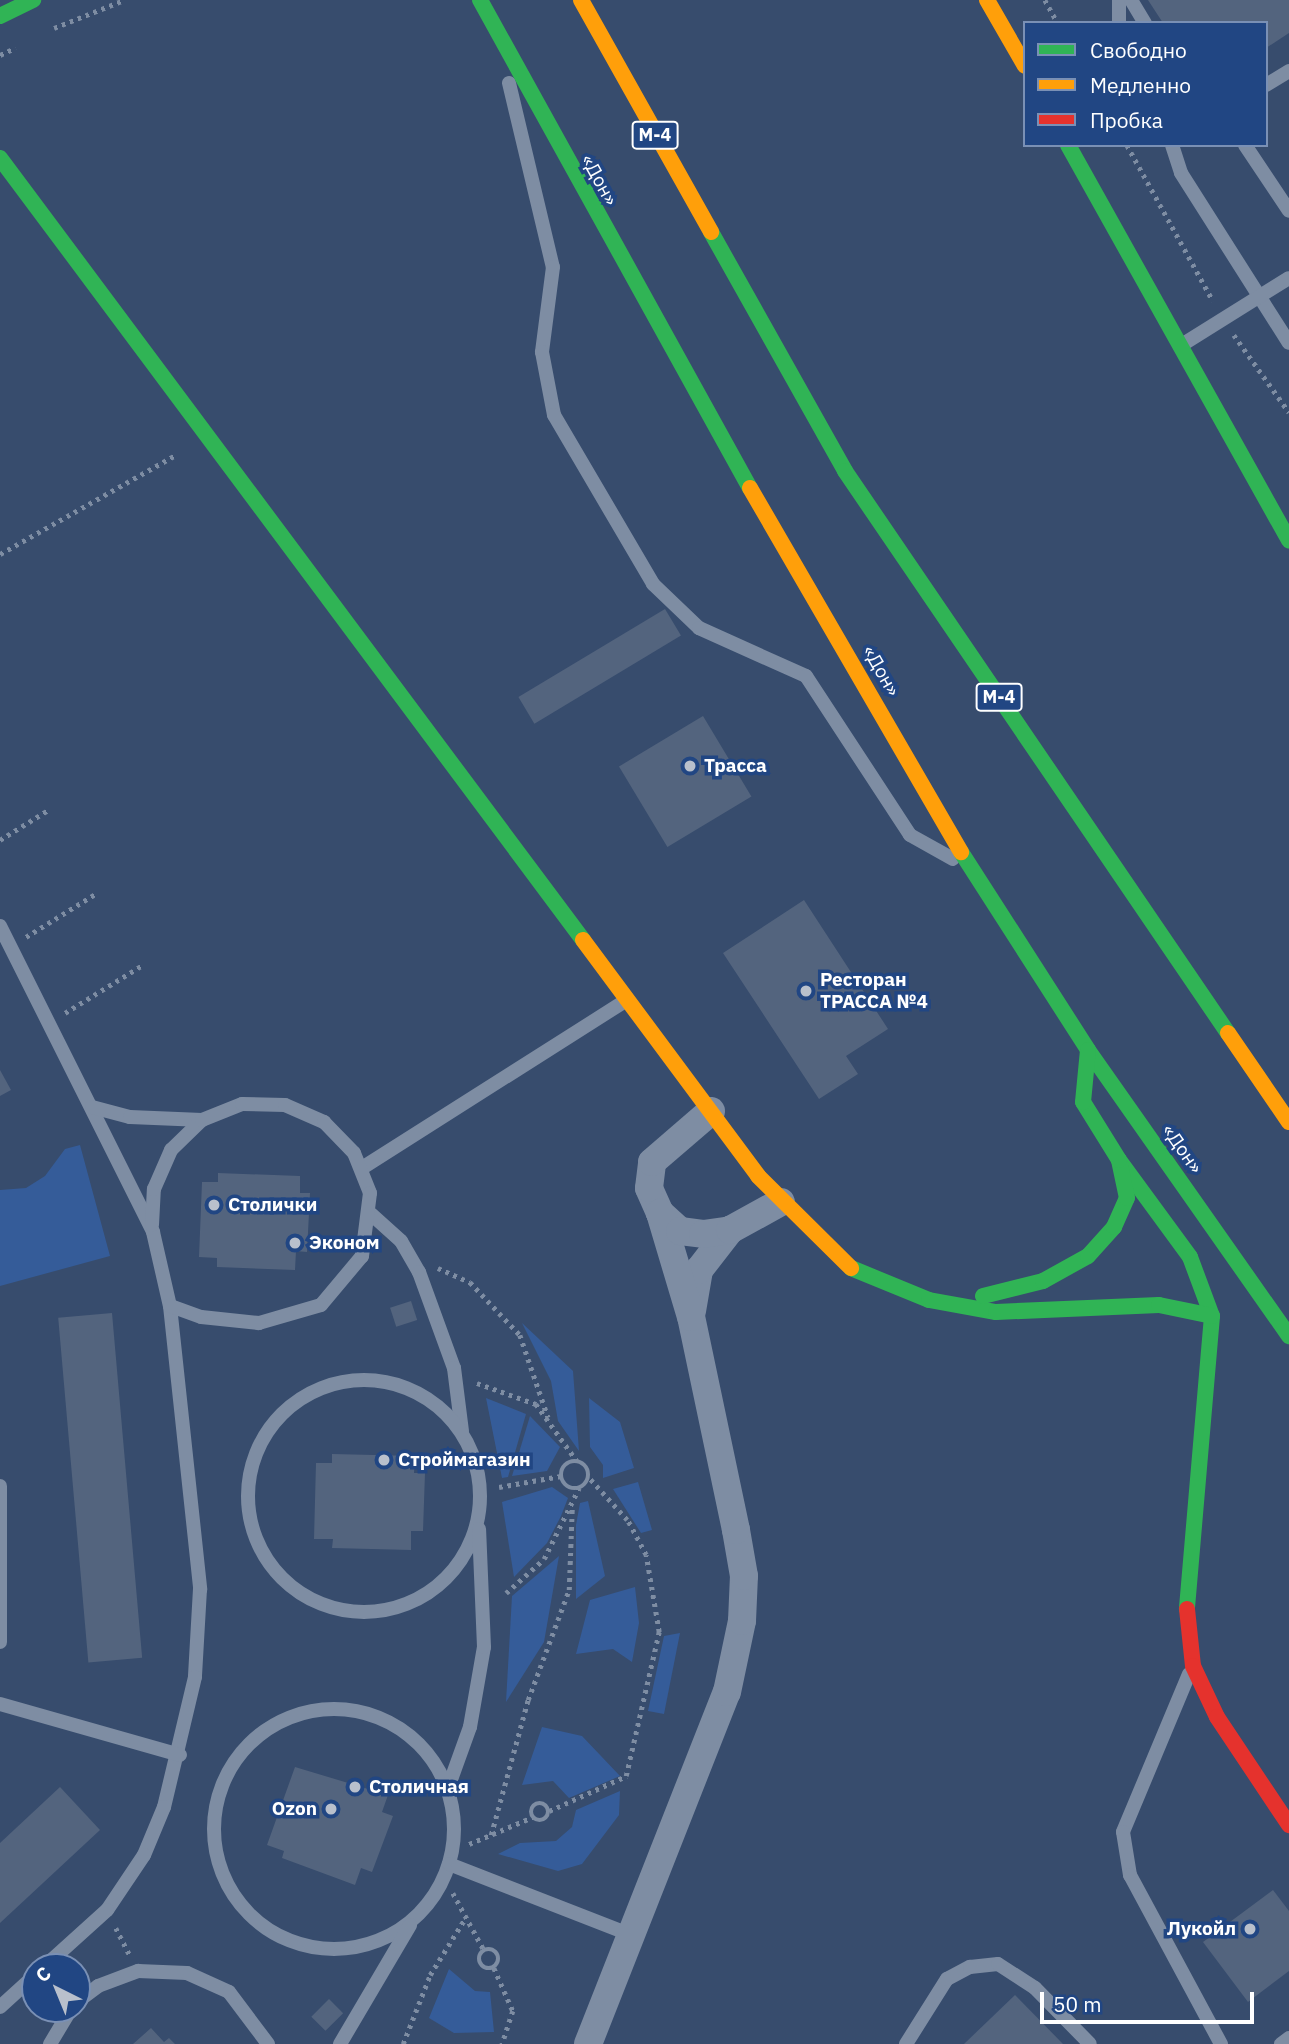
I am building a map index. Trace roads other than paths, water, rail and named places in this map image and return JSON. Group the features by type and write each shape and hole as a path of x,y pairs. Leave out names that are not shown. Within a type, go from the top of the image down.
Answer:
{"main road":[{"path":"0,16 33,0"},
{"name":"«Дон»","path":"480,0 632,284 971,869 1088,1050 1289,1336"},
{"name":"М-4","path":"581,0 845,471 1287,1119"},
{"path":"987,0 1023,63"},
{"path":"1069,147 1289,541"},
{"path":"0,158 711,1111 781,1202 841,1262 879,1284 929,1300 996,1312 1159,1305 1212,1316"},
{"path":"1088,1050 1083,1102 1119,1160 1189,1257 1212,1316 1187,1611 1193,1667 1217,1717 1289,1825"},
{"path":"929,1300 999,1294 1043,1281 1088,1256 1114,1227 1127,1198 1119,1160"}],"street":[{"path":"588,2044 727,1692 743,1621 744,1576 691,1317 660,1213 649,1188 652,1163 711,1111"},
{"path":"691,1317 699,1270 730,1230 781,1202"},
{"path":"660,1213 680,1231 730,1230"}],"lane":[{"path":"1119,0 1119,21"},
{"path":"1131,0 1144,21"},
{"path":"503,47 515,126 540,200 553,267 542,352 554,415 653,584 699,628 806,676 909,835 971,869"},
{"path":"1268,84 1286,78"},
{"path":"1173,147 1181,173 1289,343"},
{"path":"1246,147 1289,211"},
{"path":"1179,347 1289,278"},
{"path":"0,926 153,1232 170,1306 200,1589 195,1677 180,1755 144,1855 107,1910 59,1953"},
{"path":"362,1168 628,1000"},
{"path":"92,1107 131,1117 202,1120 242,1104 285,1105 324,1122 362,1168 372,1214 352,1275 302,1315 259,1323 201,1317 170,1306"},
{"path":"153,1232 160,1169 202,1120"},
{"path":"372,1214 401,1241 419,1272 454,1368 463,1432 479,1474 484,1647 470,1727 448,1788"},
{"path":"463,1432 431,1399 389,1381 321,1387 268,1430 250,1471 249,1517 266,1559 289,1585 318,1603 363,1612 407,1604 437,1587 460,1562 479,1520"},
{"path":"0,1486 0,1642"},
{"path":"1193,1667 1123,1832 1130,1875 1221,2044"},
{"path":"0,1704 180,1755"},
{"path":"340,2044 411,1922 449,1864 454,1836 448,1788 437,1766 404,1731 337,1709 291,1718 261,1735 236,1760 218,1801 215,1845 229,1887 274,1933 296,1944 344,1949 411,1922"},
{"path":"449,1864 631,1935"},
{"path":"905,2044 947,1979 970,1967 998,1964 1035,1988 1090,2044"},
{"path":"91,1993 119,1976 187,1973 229,1992 268,2044"},
{"path":"0,2007 21,1988"},
{"path":"50,2044 63,2023"},
{"path":"1281,2044 1289,2038"}],"place":[{"name":"Трасса","path":"690,766"},
{"name":"Ресторан ТРАССА №4","path":"806,991"},
{"name":"Столички","path":"214,1205"},
{"name":"Эконом","path":"295,1243"},
{"name":"Строймагазин","path":"384,1460"},
{"name":"Столичная","path":"355,1787"},
{"name":"Ozon","path":"331,1809"},
{"name":"Лукойл","path":"1250,1929"}]}
